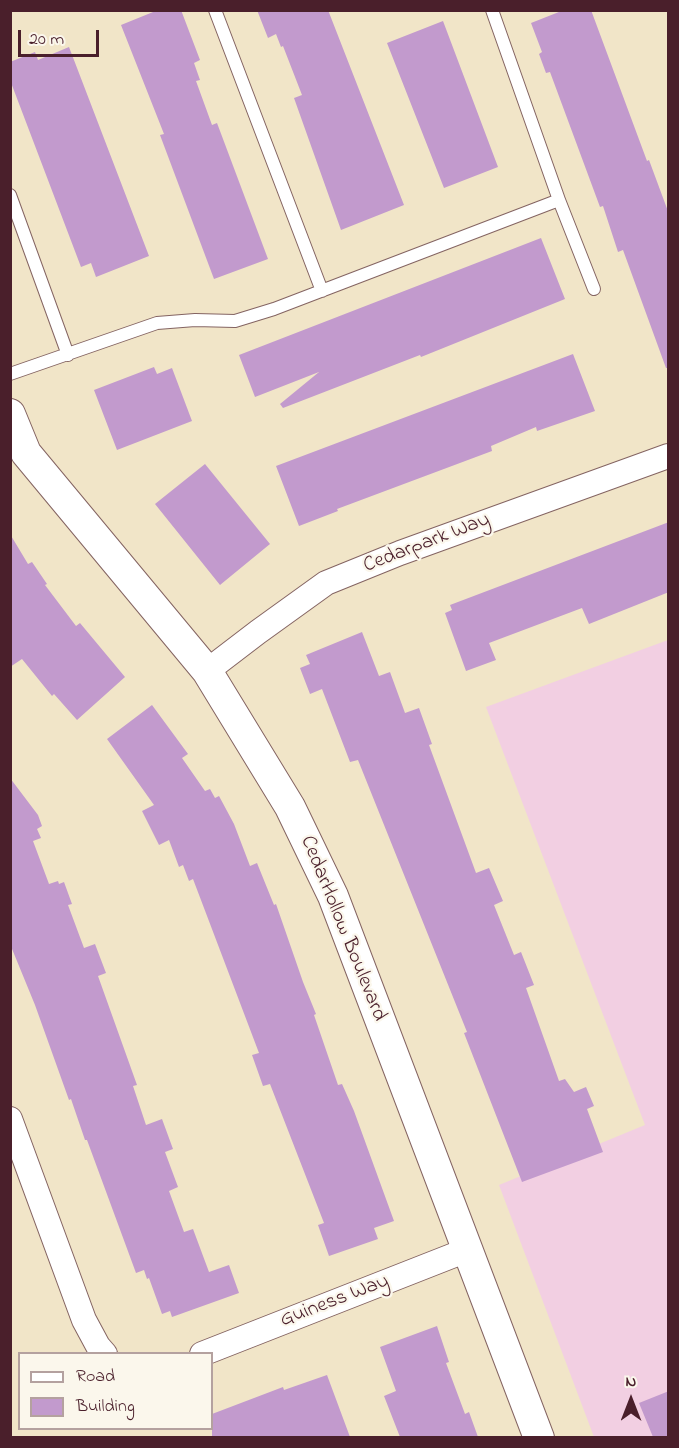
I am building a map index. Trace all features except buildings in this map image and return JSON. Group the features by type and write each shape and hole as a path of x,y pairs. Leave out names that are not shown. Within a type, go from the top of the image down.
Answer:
{"street":[{"name":"CedarHollow Boulevard","path":"10,414 26,453 207,671 290,807 333,896 539,1437"},
{"name":"Cedarpark Way","path":"207,671 326,583 400,553 669,456"},
{"path":"10,1119 84,1320 98,1346 104,1352"},
{"name":"Guiness Way","path":"205,1352 467,1250"}],"lane":[{"path":"215,10 322,291"},
{"path":"492,10 559,200 594,289"},
{"path":"10,195 68,355"},
{"path":"10,375 157,323 235,321 322,291 559,200"}],"shaded area":[{"path":"668,640 668,1437 594,1437 499,1185 645,1125 486,707"}]}
